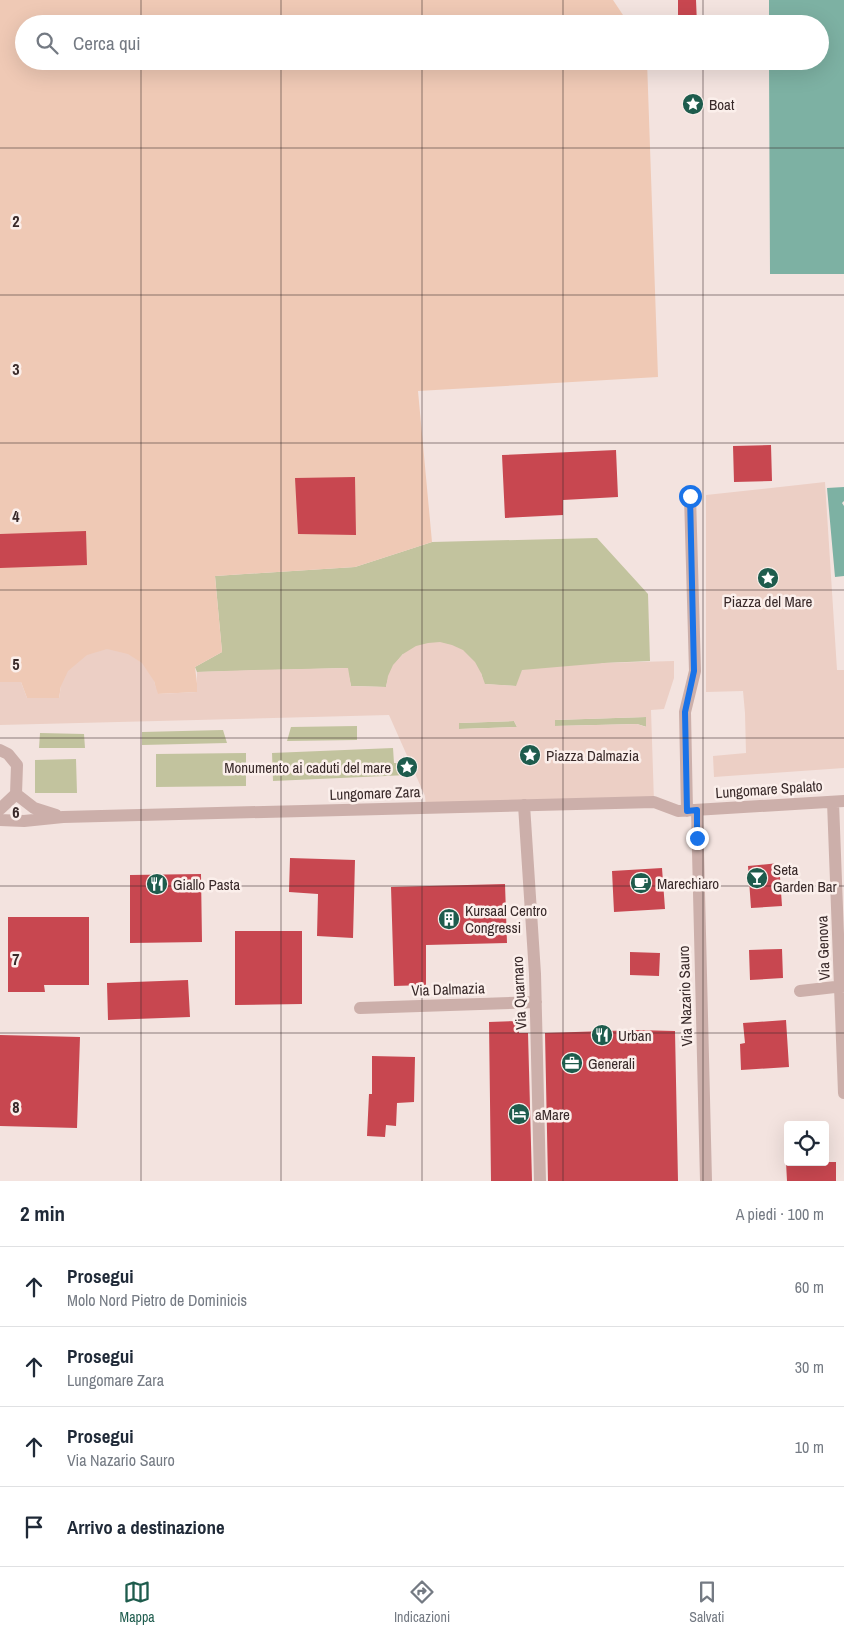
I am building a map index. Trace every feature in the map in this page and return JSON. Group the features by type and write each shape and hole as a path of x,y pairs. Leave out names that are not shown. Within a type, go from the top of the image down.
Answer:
{"street":[{"path":"690,496 694,671 685,720 692,810"},
{"path":"0,750 8,754 17,765 16,794 0,809"},
{"name":"Lungomare Zara","path":"16,794 34,808 63,817"},
{"name":"Lungomare Spalato","path":"692,810 839,801"},
{"name":"Via Genova","path":"839,801 844,1093"},
{"name":"Lungomare Zara","path":"0,820 24,821 63,817 654,802 678,811 692,810"},
{"name":"Via Quarnaro","path":"524,805 536,1002 540,1181"},
{"name":"Via Nazario Sauro","path":"692,810 706,1181"},
{"path":"800,991 842,986"},
{"name":"Via Dalmazia","path":"360,1008 536,1002"}],"green space":[{"path":"597,538 648,594 650,661 604,663 516,686 484,684 481,673 403,654 392,669 386,687 351,686 347,668 197,672 195,667 222,652 215,576 355,567 432,542"},
{"path":"646,717 647,727 637,724 555,726 555,720"},
{"path":"514,721 517,727 459,729 459,723"},
{"path":"357,726 357,740 287,741 291,727"},
{"path":"223,730 227,743 142,745 142,732"},
{"path":"40,733 84,734 85,748 39,748"},
{"path":"393,748 394,763 408,763 408,775 273,781 272,753"},
{"path":"246,753 246,786 156,787 156,754"},
{"path":"76,759 77,793 35,793 35,760"}],"sand":[{"path":"0,0 613,0 623,15 15,15 15,70 647,70 658,377 418,391 432,542 355,567 215,576 222,652 195,667 198,692 157,694 154,681 61,686 59,698 27,698 21,682 0,682"}],"shaded area":[{"name":"Piazza del Mare","path":"825,482 837,670 844,670 844,768 714,777 713,756 746,753 745,713 743,691 706,692 706,495"},
{"path":"440,642 463,650 475,662 485,684 516,686 522,670 604,663 674,661 674,678 664,709 651,710 654,802 426,808 425,796 389,715 0,725 0,682 21,682 27,698 59,698 61,686 68,671 87,655 107,649 128,654 142,663 154,681 158,694 197,692 197,672 252,670 348,668 351,686 386,687 393,665 403,654 416,646","holes":["646,717 646,727 637,724 555,726 555,720","514,721 517,727 459,729 459,723"]}],"water":[{"path":"769,0 844,0 844,274 770,274 769,70 829,70 829,15 769,15"},
{"path":"844,487 844,501 842,503 844,506 844,576 835,577 827,488"}],"building":[{"path":"678,0 696,0 697,15 678,15"},
{"path":"771,445 772,481 734,482 733,446"},
{"path":"616,450 618,497 563,500 563,515 505,518 502,455"},
{"path":"355,477 356,535 298,534 295,478"},
{"path":"86,531 87,565 0,568 0,534"},
{"path":"290,858 355,860 353,938 317,936 318,894 289,892"},
{"path":"779,863 782,906 751,908 748,866"},
{"path":"662,868 665,909 614,912 612,871"},
{"path":"201,874 202,942 130,943 130,875"},
{"name":"Kursaal Centro Congressi","path":"505,884 507,943 426,945 426,985 394,986 391,887"},
{"path":"8,917 89,917 89,985 44,985 45,992 8,992"},
{"path":"235,931 302,931 302,1004 235,1005"},
{"path":"782,949 783,978 750,980 749,950"},
{"path":"630,952 660,953 659,976 630,975"},
{"path":"188,980 190,1017 108,1020 107,983"},
{"path":"786,1020 789,1067 741,1070 740,1044 745,1043 743,1023"},
{"path":"519,1021 519,1033 528,1033 532,1181 491,1181 489,1022"},
{"path":"636,1030 675,1031 678,1181 548,1181 545,1033"},
{"path":"0,1035 80,1037 77,1128 0,1126"},
{"path":"372,1056 415,1057 414,1102 397,1103 396,1126 386,1125 385,1137 367,1136 369,1094 372,1094"},
{"path":"829,1162 836,1162 836,1181 787,1181 786,1166 829,1166"}],"place":[{"name":"Boat","path":"693,104"},
{"name":"Piazza del Mare","path":"768,578"},
{"name":"Piazza Dalmazia","path":"530,755"},
{"name":"Monumento ai caduti del mare","path":"407,767"},
{"name":"Seta Garden Bar","path":"757,878"},
{"name":"Marechiaro","path":"641,883"},
{"name":"Giallo Pasta","path":"157,884"},
{"name":"Kursaal Centro Congressi","path":"449,919"},
{"name":"Urban","path":"602,1035"},
{"name":"Generali","path":"572,1063"},
{"name":"aMare","path":"519,1114"}],"route":[{"path":"690,496 694,604 694,671 685,712 685,734 687,811 697,810 697,838"}]}
